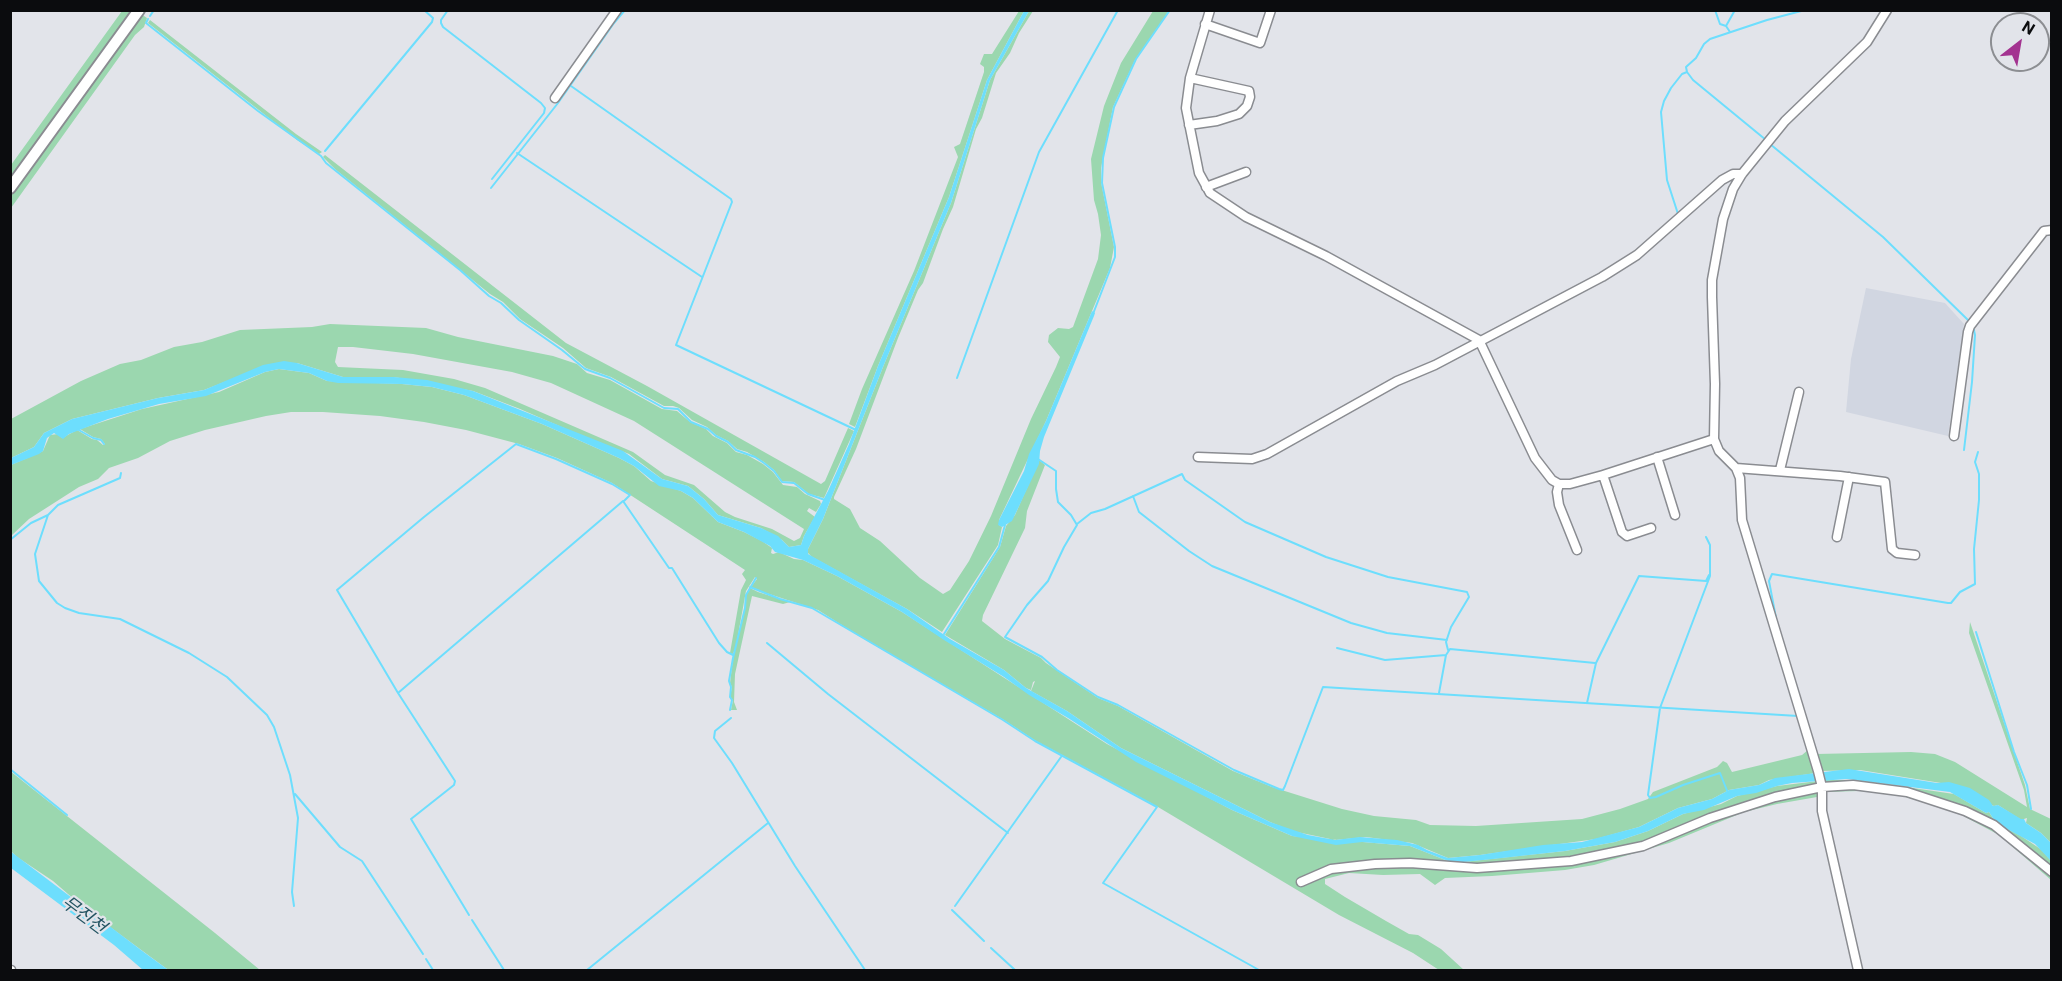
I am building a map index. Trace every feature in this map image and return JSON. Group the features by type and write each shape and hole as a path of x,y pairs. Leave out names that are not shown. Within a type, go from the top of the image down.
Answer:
{"main road":[{"path":"10,188 139,10"}],"street":[{"path":"555,98 617,10"},
{"path":"1210,10 1190,78 1186,108 1199,173 1210,193 1246,217 1326,255 1479,340 1535,458 1552,480 1559,484 1570,484 1603,475 1714,439"},
{"path":"1205,24 1260,43 1272,10"},
{"path":"1858,970 1822,811 1818,771 1742,520 1740,478 1736,468 1719,451 1714,439 1712,280 1723,219 1733,189 1742,174 1785,121 1867,42 1887,10"},
{"path":"1189,125 1217,121 1239,114 1247,106 1250,97 1249,91 1190,78"},
{"path":"1206,187 1246,172"},
{"path":"1198,457 1258,458 1397,381 1435,364 1602,277 1642,251 1722,180 1733,174 1742,174"},
{"path":"1954,436 1968,332 2044,231 2052,230"},
{"path":"1780,470 1799,392"},
{"path":"1657,457 1675,515"},
{"path":"1736,468 1780,470 1885,482 1892,549 1897,553 1914,555"},
{"path":"1603,475 1622,532 1627,536 1651,528"},
{"path":"1837,537 1849,477"},
{"path":"1559,484 1558,505 1577,550"},
{"path":"1301,882 1331,869 1375,864 1410,863 1452,868 1477,868 1571,861 1643,846 1710,818 1821,784 1907,792 1955,807 1994,825 2052,872"}],"shaded area":[{"path":"1866,288 1945,303 1964,324 1948,436 1846,412 1851,359"}],"green space":[{"path":"122,11 131,11 11,177 11,165"},
{"path":"1019,11 1024,11 987,80 949,197 855,427 849,424 862,389 914,271 958,157 954,147 960,144 984,72 984,67 980,64 984,54 992,54"},
{"path":"1029,11 1033,11 996,73 982,118 976,129 953,207 898,338 856,449 834,497 850,509 860,528 880,541 920,578 943,594 950,590 969,561 1056,367 1060,357 1048,342 1049,335 1058,328 1073,327 1098,259 1101,235 1094,200 1091,159 1104,106 1121,63 1153,11 1169,11 1135,60 1113,107 1101,168 1101,182 1114,247 1110,268 1046,421 999,520 999,525 1002,527 998,545 942,632 907,609 812,557 808,549 823,519 951,203 990,80"},
{"path":"141,14 147,18 144,27 135,35 11,208 11,196"},
{"path":"150,20 322,152 319,154 297,140 148,23"},
{"path":"325,155 566,343 821,484 825,481 848,428 854,431 824,498 809,494 794,482 782,481 764,462 737,449 707,427 692,420 679,408 664,406 611,377 586,368 563,348 520,319 503,302 335,169 323,157"},
{"path":"330,324 426,328 458,337 553,356 577,364 587,373 610,380 662,409 677,411 690,422 706,429 713,436 727,443 736,452 763,464 783,485 797,487 805,494 820,501 821,504 816,512 809,508 807,511 815,517 801,545 789,547 782,540 761,528 718,515 688,486 662,479 629,454 473,391 394,377 343,377 297,363 240,376 204,390 158,398 72,419 44,433 34,447 11,458 11,419 81,381 120,364 141,360 174,347 202,342 240,330","holes":["338,347 413,354 512,372 551,383 634,421 804,529 800,538 794,541 772,529 735,517 725,512 694,485 665,475 633,452 485,388 454,379 403,370 338,367 335,362"]},
{"path":"279,369 309,373 327,381 432,387 464,395 542,424 619,458 634,466 651,481 681,491 693,498 718,522 762,541 772,548 771,553 779,552 794,559 803,560 902,612 1107,744 1232,810 1292,836 1410,846 1453,863 1565,851 1615,842 1648,831 1683,814 1721,804 1737,796 1777,786 1818,781 1817,797 1744,812 1669,843 1594,865 1565,870 1445,878 1435,885 1420,874 1349,873 1325,879 1325,884 1345,897 1409,934 1418,935 1441,949 1464,970 1439,970 1413,953 1339,915 1158,807 1036,741 818,610 754,589 751,587 757,579 755,577 746,591 736,646 733,654 730,653 741,590 746,580 742,574 745,570 612,483 519,444 466,430 380,416 291,412 266,416 205,430 170,441 138,458 109,468 98,479 79,487 29,519 11,536 11,465 43,451 50,435 58,434 62,438 77,430 103,445 105,444 101,439 80,429 142,409 219,392 265,372"},
{"path":"1039,460 1045,465 1027,511 1025,528 982,621 1005,639 1041,658 1098,698 1118,706 1233,771 1272,787 1342,809 1374,816 1416,820 1430,825 1476,826 1582,819 1620,809 1648,799 1653,792 1717,767 1723,761 1727,763 1732,772 1802,755 1808,750 1816,773 1769,780 1759,785 1729,790 1712,799 1678,808 1639,827 1596,839 1480,855 1448,858 1412,843 1366,837 1335,840 1292,831 1121,748 1067,711 1031,691 1035,681 1031,690 1026,688 1004,670 945,635 1000,547 1006,526 1015,515"},
{"path":"750,588 790,602 783,604 752,596 735,674 734,702 737,710 731,710 733,700 730,697 732,687 730,683 733,658 746,595"},
{"path":"1970,622 2025,785 2030,809 2051,819 2051,843 2026,823 2027,818 2021,820 1998,805 1994,806 1941,783 1860,770 1821,771 1816,754 1911,752 1935,754 1955,762 2027,807 2024,790 1969,633"},
{"path":"10,771 260,970 167,969 83,907 53,881 17,857 11,851"},
{"path":"1823,780 1858,780 1954,794 1986,813 1989,812 1996,823 2042,850 2051,861 2051,880 1999,835 1956,812 1892,793 1825,792"}],"water":[{"path":"1024,11 1029,11 990,80 951,203 823,519 808,549 808,554 907,609 1121,748 1270,822 1308,835 1335,840 1360,837 1397,840 1418,845 1448,858 1480,855 1543,845 1582,842 1639,827 1678,808 1712,799 1729,790 1759,785 1775,778 1849,769 1937,783 1949,782 1970,788 1989,800 1993,806 1998,805 2024,819 2026,823 2041,833 2051,843 2051,861 2035,844 1996,823 1989,812 1986,813 1950,792 1847,779 1792,783 1737,796 1704,810 1683,814 1648,831 1615,842 1565,851 1493,859 1453,863 1410,846 1362,842 1336,845 1292,836 1232,810 1136,762 902,612 837,576 803,560 775,552 770,546 744,532 718,522 693,498 681,491 659,486 634,466 619,458 542,424 464,395 432,387 338,383 309,373 279,369 265,372 206,396 159,404 108,419 69,434 63,439 54,433 47,438 43,451 39,454 11,465 11,458 34,447 44,433 72,419 158,398 204,390 263,365 284,361 343,377 394,377 427,380 473,391 623,451 662,479 688,486 718,515 761,528 778,536 789,547 801,545 849,444 878,366 949,197 987,80"},
{"path":"1092,311 1095,313 1094,316 1044,437 1039,464 1012,521 1002,527 998,525 999,520 1024,471 1029,454 1046,421"},
{"name":"무진천","path":"10,851 167,969 175,970 143,970 114,945 11,868"}],"waterway":[{"path":"150,16 154,10"},
{"path":"325,151 432,22 433,18 424,10"},
{"path":"448,10 441,20 443,27 545,108 544,113 492,179"},
{"path":"491,188 558,103 625,10"},
{"path":"957,378 1039,152 1118,10"},
{"path":"1093,314 1115,257 1102,183 1103,158 1114,107 1136,59 1170,10"},
{"path":"1715,10 1720,24 1726,26 1730,32"},
{"path":"1726,26 1735,10"},
{"path":"1766,140 1693,80 1686,67 1710,39 1805,10"},
{"path":"148,19 146,23 258,111 321,156 326,163 460,270 489,296 585,369 610,378 664,408 678,409 691,422 708,429 736,450 764,463 782,482 794,483 808,494 825,500"},
{"path":"1678,214 1667,180 1661,112 1671,88 1682,74 1687,72"},
{"path":"571,86 731,199 732,202 676,345 856,430"},
{"path":"1770,144 1883,237 1970,322"},
{"path":"517,153 702,277"},
{"path":"1964,450 1972,382 1975,335 1973,326"},
{"path":"77,429 101,440 104,444"},
{"path":"469,915 411,819 454,785 455,781 398,693 337,590 516,444 612,484 630,495 624,501"},
{"path":"1776,618 1769,581 1772,574 1948,603 1951,603 1960,592 1975,584 1974,549 1979,500 1979,474 1975,462 1978,452"},
{"path":"1038,459 1056,471 1058,502 1077,525 1048,581 1027,605 1005,637 1042,657 1057,670 1098,697 1118,705 1234,770 1279,789 1283,790 1285,786 1323,687 1798,716"},
{"path":"121,473 120,478 58,505 48,515 35,554 39,581 57,603 65,608 79,613 120,619 189,653 227,677 267,715 274,727 290,775 298,818 292,892 294,906"},
{"path":"1077,524 1091,513 1105,509 1182,474 1185,480 1245,522 1326,557 1388,577 1467,592 1469,597 1451,627 1446,642 1448,650"},
{"path":"1133,496 1139,512 1212,566 1351,623 1387,633 1447,640"},
{"path":"398,693 623,501 669,568 672,568 719,643 733,655"},
{"path":"10,540 31,523 48,515"},
{"path":"944,634 999,547 1005,525"},
{"path":"1706,537 1710,545 1710,576 1660,708 1648,795 1650,798 1656,797 1720,773 1728,793"},
{"path":"1587,703 1596,663 1639,576 1706,581 1709,575"},
{"path":"730,710 732,700 729,681 733,658 746,595 756,578"},
{"path":"750,587 812,608 1035,741 1157,807 1103,883 1259,970"},
{"path":"1976,632 2014,752 2027,785 2031,809"},
{"path":"767,643 828,694 1008,833"},
{"path":"1337,648 1385,660 1446,655"},
{"path":"1439,693 1446,655 1450,649 1595,663"},
{"path":"731,718 715,731 714,738 732,763 795,866 865,970"},
{"path":"955,906 1061,757"},
{"path":"10,769 67,815"},
{"path":"295,794 340,847 362,861 423,954"},
{"path":"587,970 768,823"},
{"path":"952,910 984,941"},
{"path":"472,920 504,970"},
{"path":"991,948 1015,970"},
{"path":"426,959 433,970"}]}
